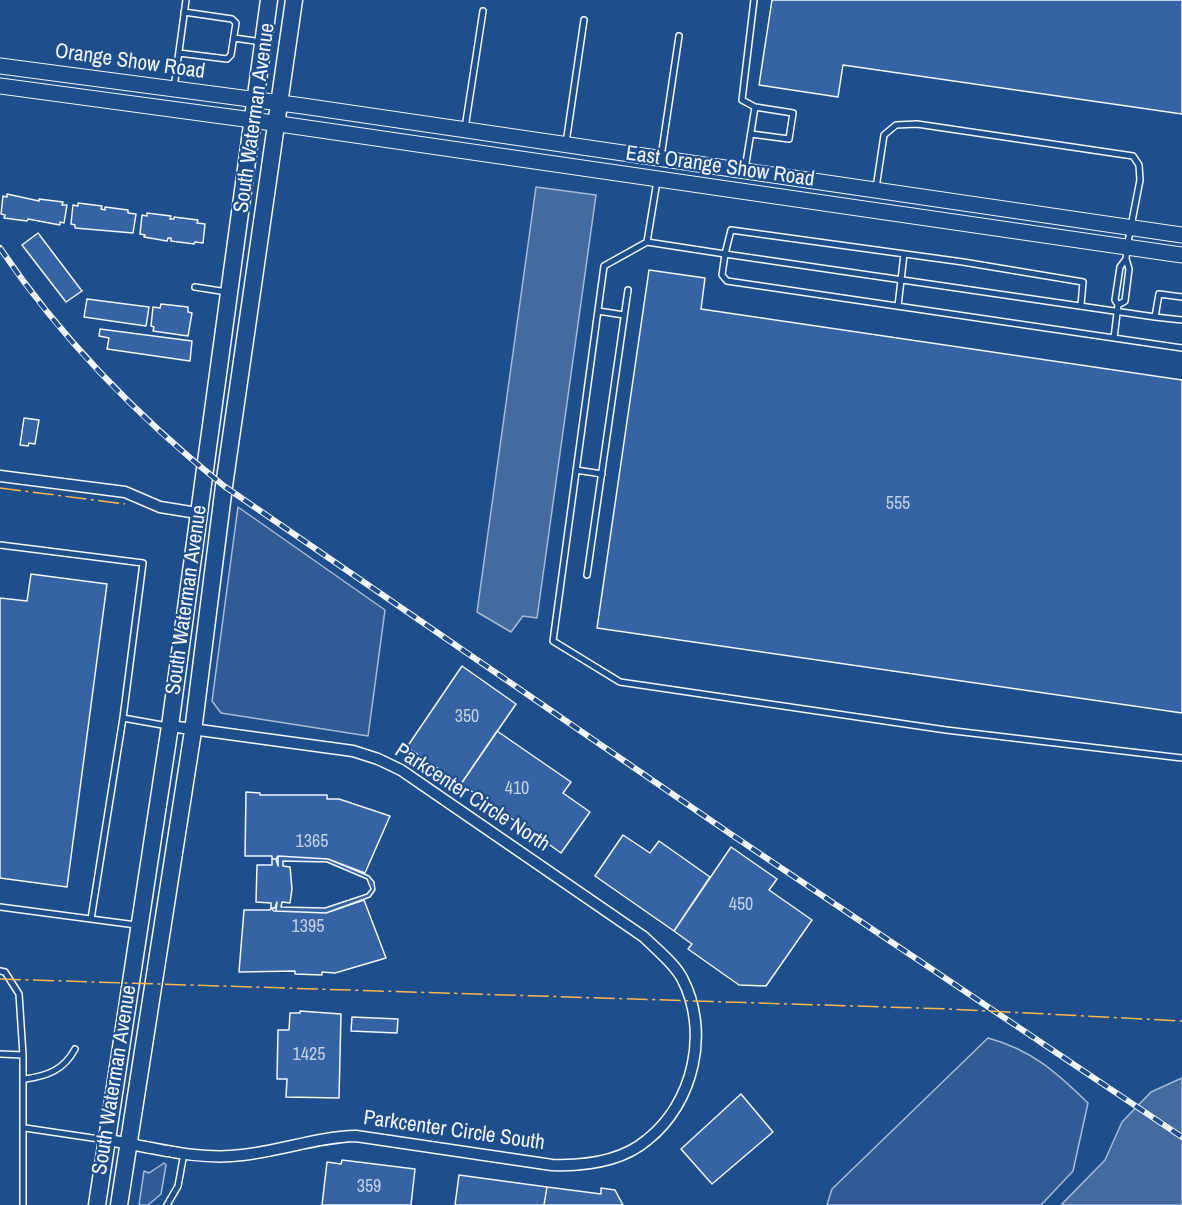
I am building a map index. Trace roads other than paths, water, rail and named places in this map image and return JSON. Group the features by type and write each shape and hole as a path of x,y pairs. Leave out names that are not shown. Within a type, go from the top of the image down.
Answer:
{"main road":[{"name":"South Waterman Avenue","path":"98,1205 170,726 197,513 269,0"},
{"name":"South Waterman Avenue","path":"118,1205 193,731 294,0"},
{"name":"Orange Show Road","path":"0,66 254,101"},
{"name":"Orange Show Road","path":"0,86 252,120"},
{"name":"East Orange Show Road","path":"254,101 1182,235"},
{"name":"East Orange Show Road","path":"252,120 658,179 1127,253 1182,255"},
{"path":"658,179 661,159"}],"street":[{"path":"0,476 125,492 160,507 197,513"},
{"name":"Parkcenter Circle North","path":"170,726 353,752 401,770 645,937 667,958 681,978 694,1011"},
{"name":"Parkcenter Circle South","path":"108,1140 215,1156 242,1156 333,1137 356,1136 552,1165 576,1166 600,1162 647,1141 668,1120 691,1074 696,1046 694,1011"}],"lane":[{"path":"174,90 186,0"},
{"path":"751,134 789,139 793,113 755,107 742,100 754,0"},
{"path":"179,53 227,59 236,23 232,19 184,12"},
{"path":"464,130 483,12"},
{"path":"566,145 584,20"},
{"path":"661,159 680,36"},
{"path":"234,38 263,42"},
{"path":"745,171 755,107"},
{"path":"876,190 884,135 896,125 917,124 1133,156 1139,165 1140,180 1130,227 1127,253 1129,269 1125,301 1117,305"},
{"path":"647,242 658,179"},
{"path":"1081,305 1083,282 731,230 722,275 727,281 1182,348"},
{"path":"1182,320 1155,317 1117,305 1081,305 647,242 604,266 553,641 620,682 946,730 1182,758"},
{"path":"1114,338 1120,267 1127,253"},
{"path":"898,306 904,254"},
{"path":"195,287 229,293"},
{"path":"587,576 628,290"},
{"path":"1155,317 1159,294 1182,297"},
{"path":"598,311 624,315"},
{"path":"576,470 602,474"},
{"path":"0,545 143,563 123,718 91,919"},
{"path":"123,718 170,726"},
{"path":"0,908 141,926"},
{"path":"0,971 5,972 19,994 25,1079 23,1205"},
{"path":"25,1079 59,1069 69,1060 75,1049"},
{"path":"0,1054 23,1054"},
{"path":"25,1128 108,1140"},
{"path":"166,1205 178,1186 184,1152"}],"railway":[{"path":"0,248 49,314 103,376 161,433 224,486 735,837 1182,1137"}]}
